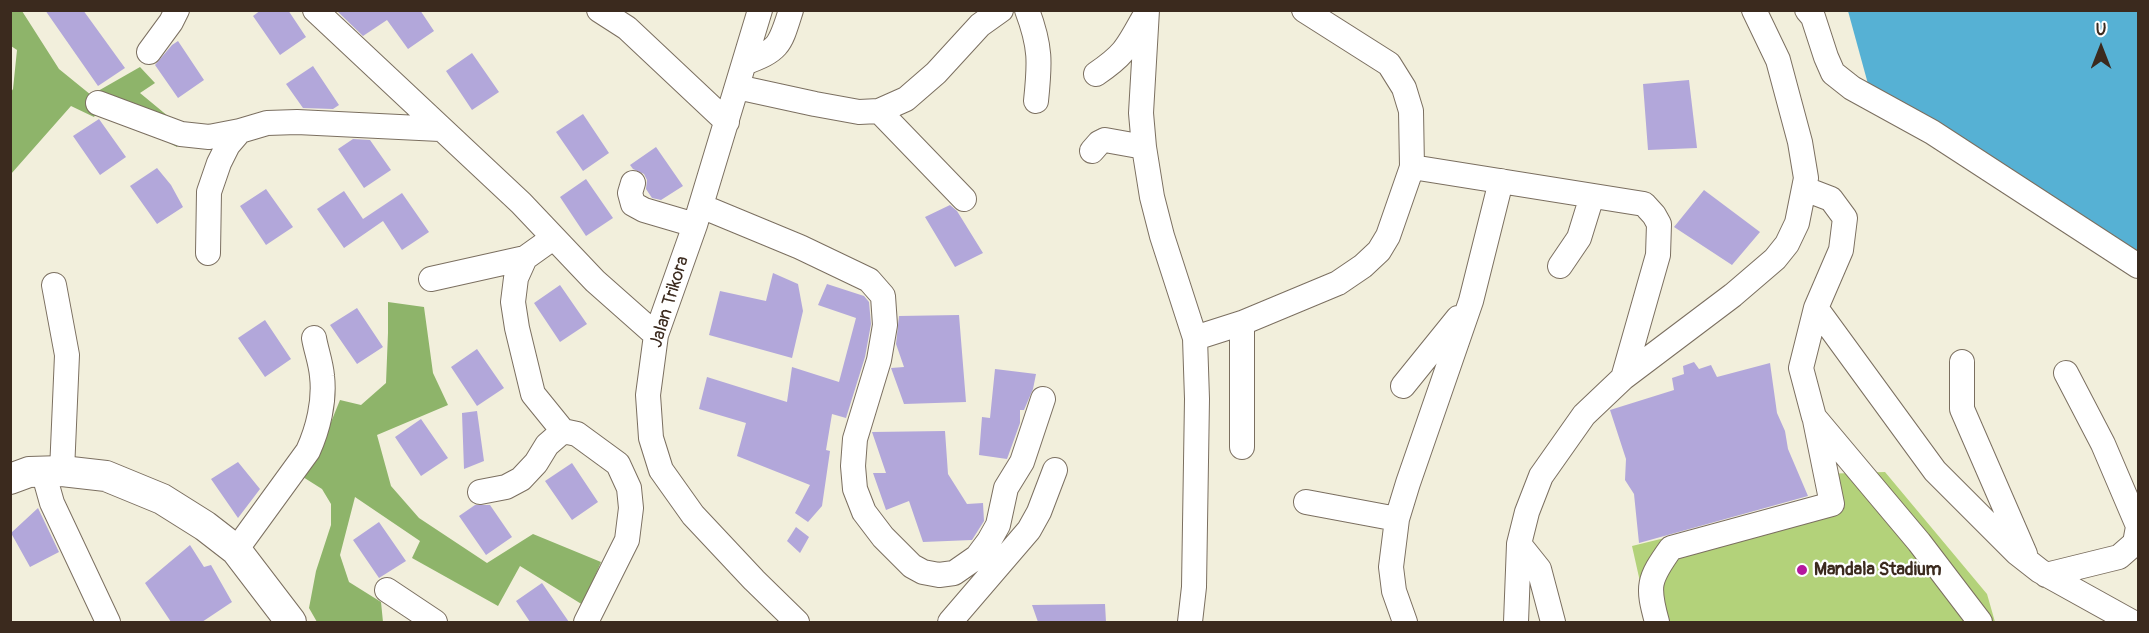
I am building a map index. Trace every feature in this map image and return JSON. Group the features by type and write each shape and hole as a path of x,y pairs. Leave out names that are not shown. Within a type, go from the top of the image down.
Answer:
{"main road":[{"path":"10,478 29,472 53,471 106,476 162,499 205,526 236,550 291,622"}],"street":[{"path":"149,52 177,10"},
{"path":"315,10 521,203 595,281 656,335"},
{"path":"599,10 627,28 727,122"},
{"name":"Jalan Trikora","path":"760,10 698,216 656,335 648,395 651,438 662,470 693,515 797,622"},
{"path":"744,63 774,50 782,38 791,10"},
{"path":"737,87 859,112 879,111 906,99 936,73 980,25 1001,10"},
{"path":"1027,10 1037,36 1040,68 1036,101"},
{"path":"1195,338 1242,322 1338,283 1364,266 1379,251 1388,236 1412,167 1411,111 1404,88 1389,64 1304,10"},
{"path":"1516,622 1519,544 1527,512 1541,476 1584,415 1623,378 1733,295 1774,259 1787,244 1797,223 1806,178 1800,142 1778,60 1754,10"},
{"path":"1807,10 1813,17 1833,73 1852,88 1932,132 2139,266"},
{"path":"1096,74 1118,59 1147,11"},
{"path":"1147,11 1141,113 1144,147 1152,197 1195,338 1197,399 1194,576 1190,622"},
{"path":"98,103 181,134 209,137 267,123 297,122 440,129"},
{"path":"879,111 963,199"},
{"path":"208,253 209,192 228,145 240,131"},
{"path":"1092,151 1099,143 1105,141 1144,147"},
{"path":"1412,167 1644,204 1659,224 1658,255 1623,378"},
{"path":"1405,622 1394,591 1391,567 1397,519 1411,472 1471,301 1501,181"},
{"path":"633,183 630,194 633,204 644,210 698,216 800,247 869,279 883,296 885,325 879,360 855,440 853,466 855,489 864,512 883,537 912,566 923,572 939,575 954,573 971,562 990,541 998,525 1006,488 1022,462 1043,399"},
{"path":"1657,622 1649,594 1654,574 1671,548 1832,504 1801,368 1816,308 1841,250 1845,218 1831,199 1805,189"},
{"path":"1560,266 1579,238 1592,196"},
{"path":"431,279 525,258 553,238"},
{"path":"525,258 516,278 513,302 533,394 563,431 577,434 618,464 629,488 631,508 627,540 586,622"},
{"path":"54,285 67,355 53,471 52,503 108,622"},
{"path":"1403,386 1471,301"},
{"path":"1816,308 1935,471 2038,570 2132,622"},
{"path":"1242,322 1242,447"},
{"path":"236,550 283,488 316,435 322,377 314,338"},
{"path":"1962,362 1962,409 2038,570"},
{"path":"2038,570 2119,557 2135,543 2139,526 2103,444 2066,373"},
{"path":"1814,417 1919,542 1980,622"},
{"path":"480,492 506,487 521,479 536,463 547,445 563,431"},
{"path":"950,622 1029,530 1039,512 1055,470"},
{"path":"1306,502 1397,519"},
{"path":"1519,544 1539,569 1553,622"},
{"path":"387,590 435,622"}],"green space":[{"path":"11,11 22,11 59,69 91,95 140,67 155,83 140,93 186,131 177,147 100,107 94,117 71,106 11,174 11,92 17,50 11,46"},
{"path":"388,302 424,307 433,373 448,405 377,435 391,486 419,518 487,563 533,534 601,562 583,605 520,566 498,606 412,558 420,541 355,497 340,555 349,582 381,602 383,622 317,622 309,608 316,571 331,525 331,504 322,489 303,477 327,432 340,400 361,405 386,383"},
{"name":"Mandala Stadium","path":"1885,472 1987,594 1995,622 1649,622 1632,546 1824,499 1820,474"}],"water":[{"path":"1848,11 2138,11 2138,275 1868,84"}],"building":[{"path":"45,10 83,10 125,68 98,86"},
{"path":"261,10 288,10 306,37 280,55 253,16"},
{"path":"336,10 420,10 434,31 408,49 387,20 363,36"},
{"path":"178,41 204,80 178,98 155,65"},
{"path":"472,53 499,92 472,110 446,71"},
{"path":"313,66 339,105 333,109 303,108 286,84"},
{"path":"1689,80 1697,148 1648,150 1643,84"},
{"path":"583,114 609,153 583,171 556,132"},
{"path":"99,119 126,157 100,175 73,136"},
{"path":"353,139 370,140 391,170 364,188 338,149"},
{"path":"656,147 683,186 661,200 652,198 646,189 647,180 644,174 630,165"},
{"path":"157,168 171,185 183,207 157,224 130,186"},
{"path":"586,179 613,218 586,236 560,197"},
{"path":"266,189 293,227 266,245 240,206"},
{"path":"1704,190 1760,232 1732,265 1674,227"},
{"path":"344,191 363,219 402,193 429,232 402,250 383,221 344,248 317,209"},
{"path":"950,205 957,211 983,253 955,267 925,217"},
{"path":"773,273 798,284 803,311 792,358 709,335 720,291 766,301"},
{"path":"827,284 864,296 869,302 871,324 865,357 846,418 832,414 826,450 830,451 822,506 808,522 795,513 810,485 737,456 746,423 699,409 707,377 787,402 792,367 839,382 856,318 818,305"},
{"path":"560,285 587,324 560,342 534,303"},
{"path":"357,308 383,347 357,364 330,325"},
{"path":"959,315 966,402 904,404 891,368 904,367 896,344 899,316"},
{"path":"265,320 291,359 265,377 238,338"},
{"path":"477,349 504,388 477,406 451,367"},
{"path":"1694,362 1699,369 1711,365 1717,377 1770,363 1777,413 1785,431 1788,449 1808,496 1639,543 1634,494 1625,480 1626,459 1610,410 1674,390 1672,378 1684,374 1683,366"},
{"path":"995,369 1036,374 1033,389 1024,410 1020,410 1020,423 1007,459 979,455 982,417 990,418"},
{"path":"477,411 484,461 464,469 462,413"},
{"path":"421,419 448,458 421,476 395,437"},
{"path":"945,431 948,474 967,504 983,503 984,521 972,540 923,542 909,501 886,510 873,473 886,473 872,432"},
{"path":"238,462 260,489 238,518 211,479"},
{"path":"572,463 598,502 572,520 545,481"},
{"path":"475,505 490,505 512,537 486,555 459,516"},
{"path":"38,508 59,552 30,567 11,533"},
{"path":"379,522 406,561 379,578 353,540"},
{"path":"796,527 809,537 800,553 787,541"},
{"path":"190,545 204,567 211,565 232,602 202,622 171,622 145,583"},
{"path":"542,583 569,622 530,622 516,601"},
{"path":"1105,604 1106,622 1038,622 1032,605"}],"place":[{"name":"Mandala Stadium","path":"1802,570"}]}
